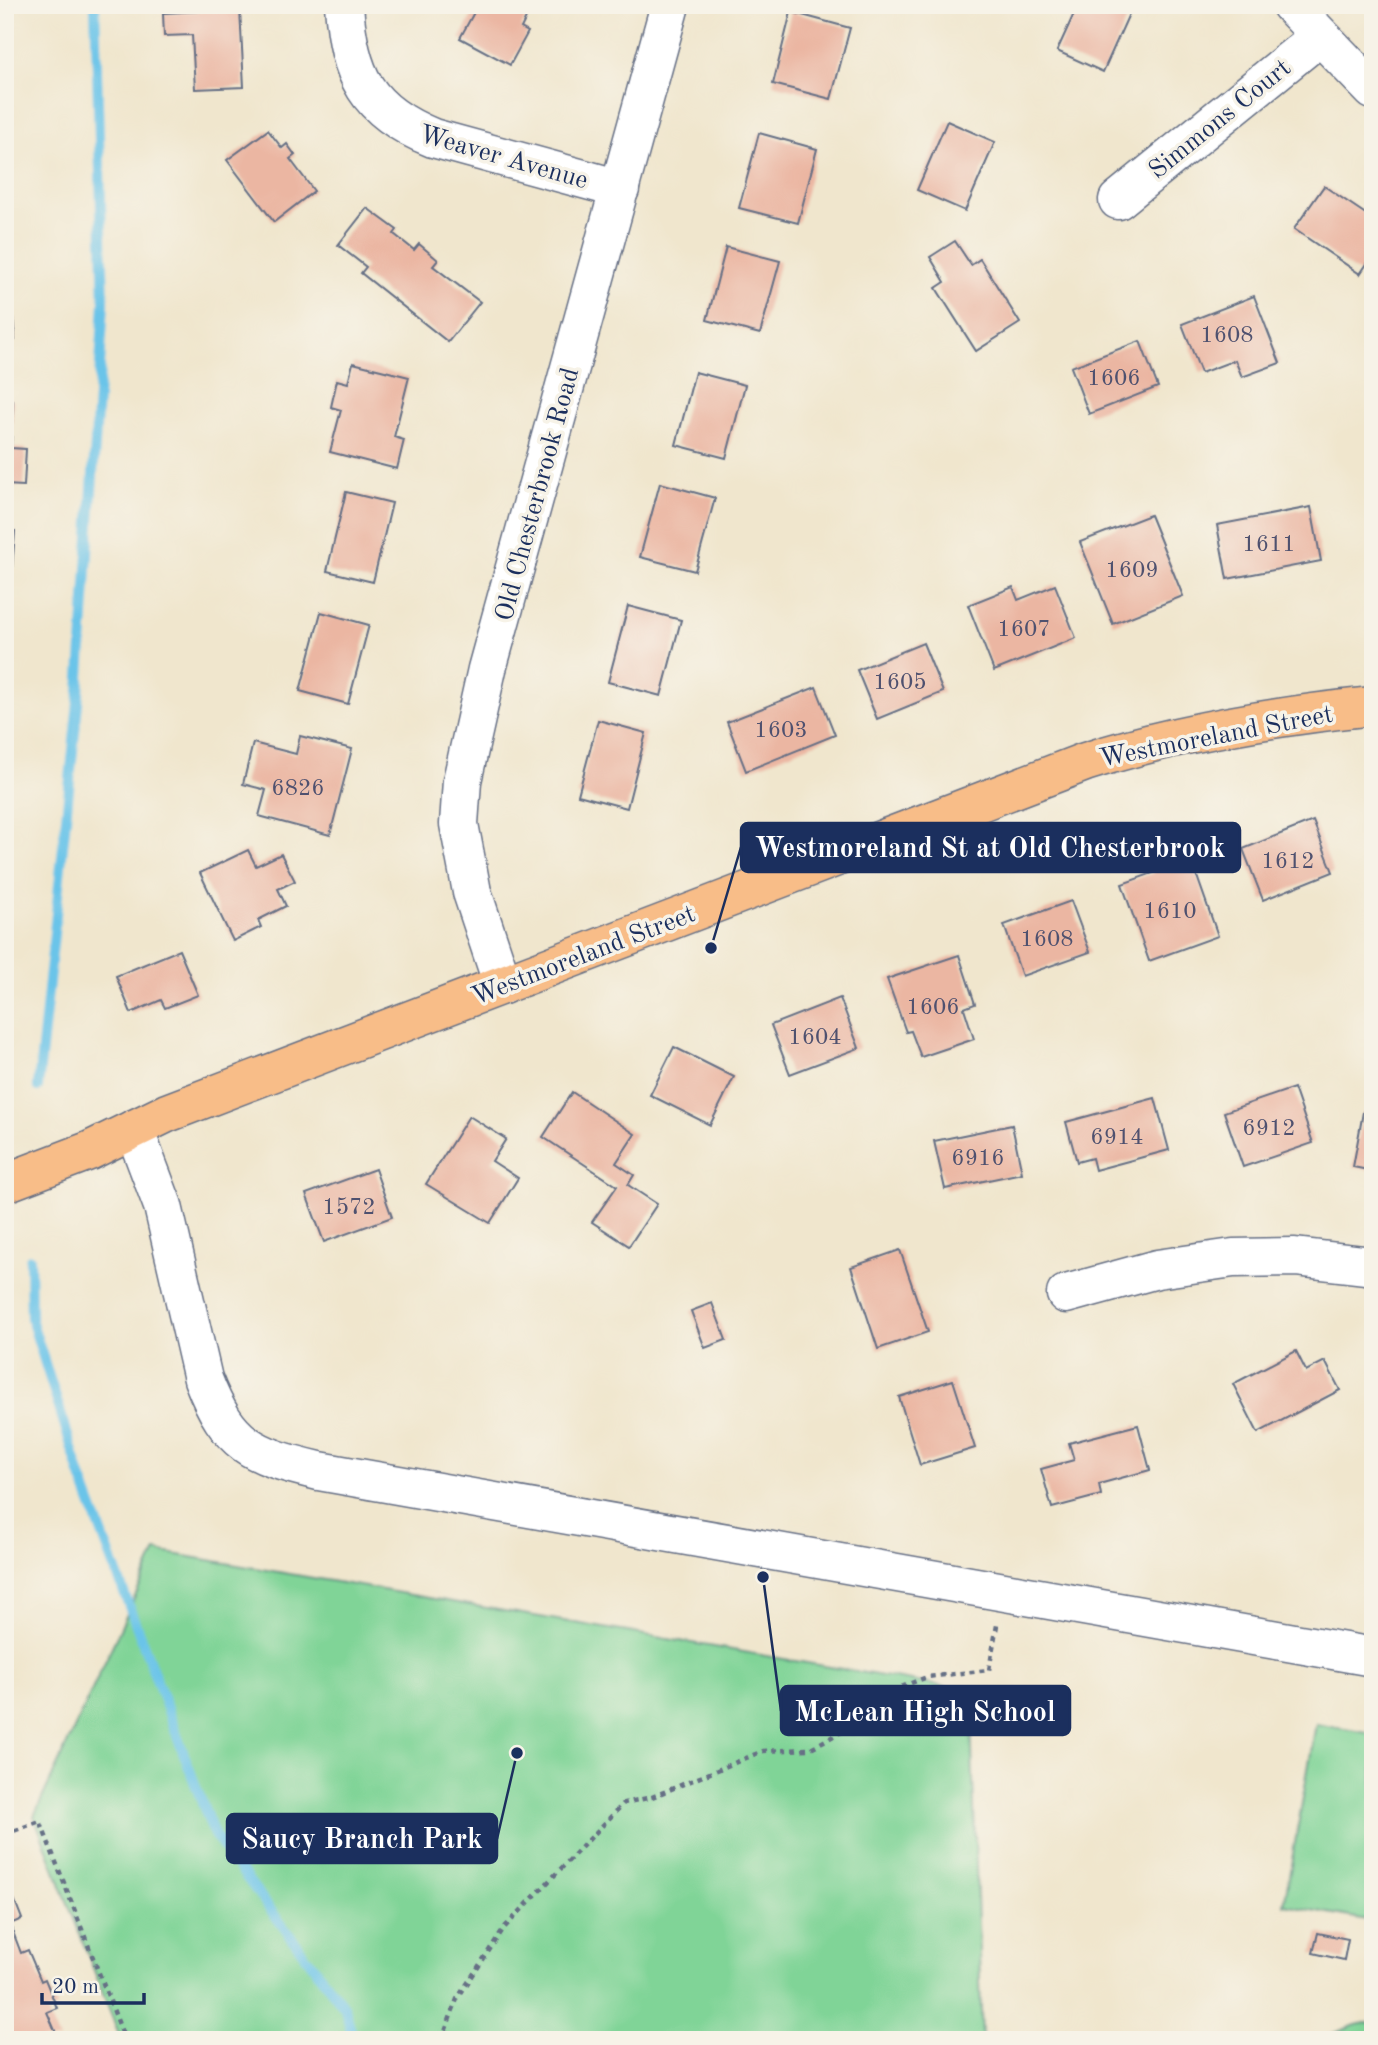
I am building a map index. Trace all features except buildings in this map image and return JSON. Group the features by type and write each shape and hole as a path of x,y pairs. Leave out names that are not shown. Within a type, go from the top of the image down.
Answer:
{"main road":[{"name":"Westmoreland Street","path":"5,1182 89,1151 167,1113 1116,752 1215,730 1373,706"}],"street":[{"name":"Weaver Avenue","path":"344,5 352,64 365,88 383,110 409,128 433,138 620,189"},
{"name":"Old Chesterbrook Road","path":"503,985 472,892 459,824 462,781 488,668 670,5"},
{"path":"1290,5 1373,90"},
{"name":"Simmons Court","path":"1118,200 1320,36"},
{"path":"134,1129 163,1206 203,1379 213,1404 227,1427 245,1445 267,1456 319,1471 1373,1657"},
{"path":"1066,1294 1157,1269 1233,1258 1295,1257 1373,1266"}],"path":[{"path":"442,2040 457,1998 504,1928 624,1803 652,1797 763,1751 809,1749 879,1712 901,1688 927,1676 989,1670 1003,1591"},
{"path":"5,1834 40,1821 125,2040"}],"green space":[{"path":"156,1551 970,1691 982,2040 121,2040 34,1816"},
{"path":"1316,1724 1373,1734 1373,1921 1284,1905"},
{"path":"1373,2022 1373,2040 1316,2040 1356,2025"}],"waterway":[{"path":"38,1087 79,693 104,303 95,5"},
{"path":"30,1259 31,1319 80,1474 214,1835 345,2008 353,2040"}],"place":[{"name":"Westmoreland St at Old Chesterbrook","path":"711,948"},
{"name":"McLean High School","path":"763,1577"},
{"name":"Saucy Branch Park","path":"517,1753"}]}
